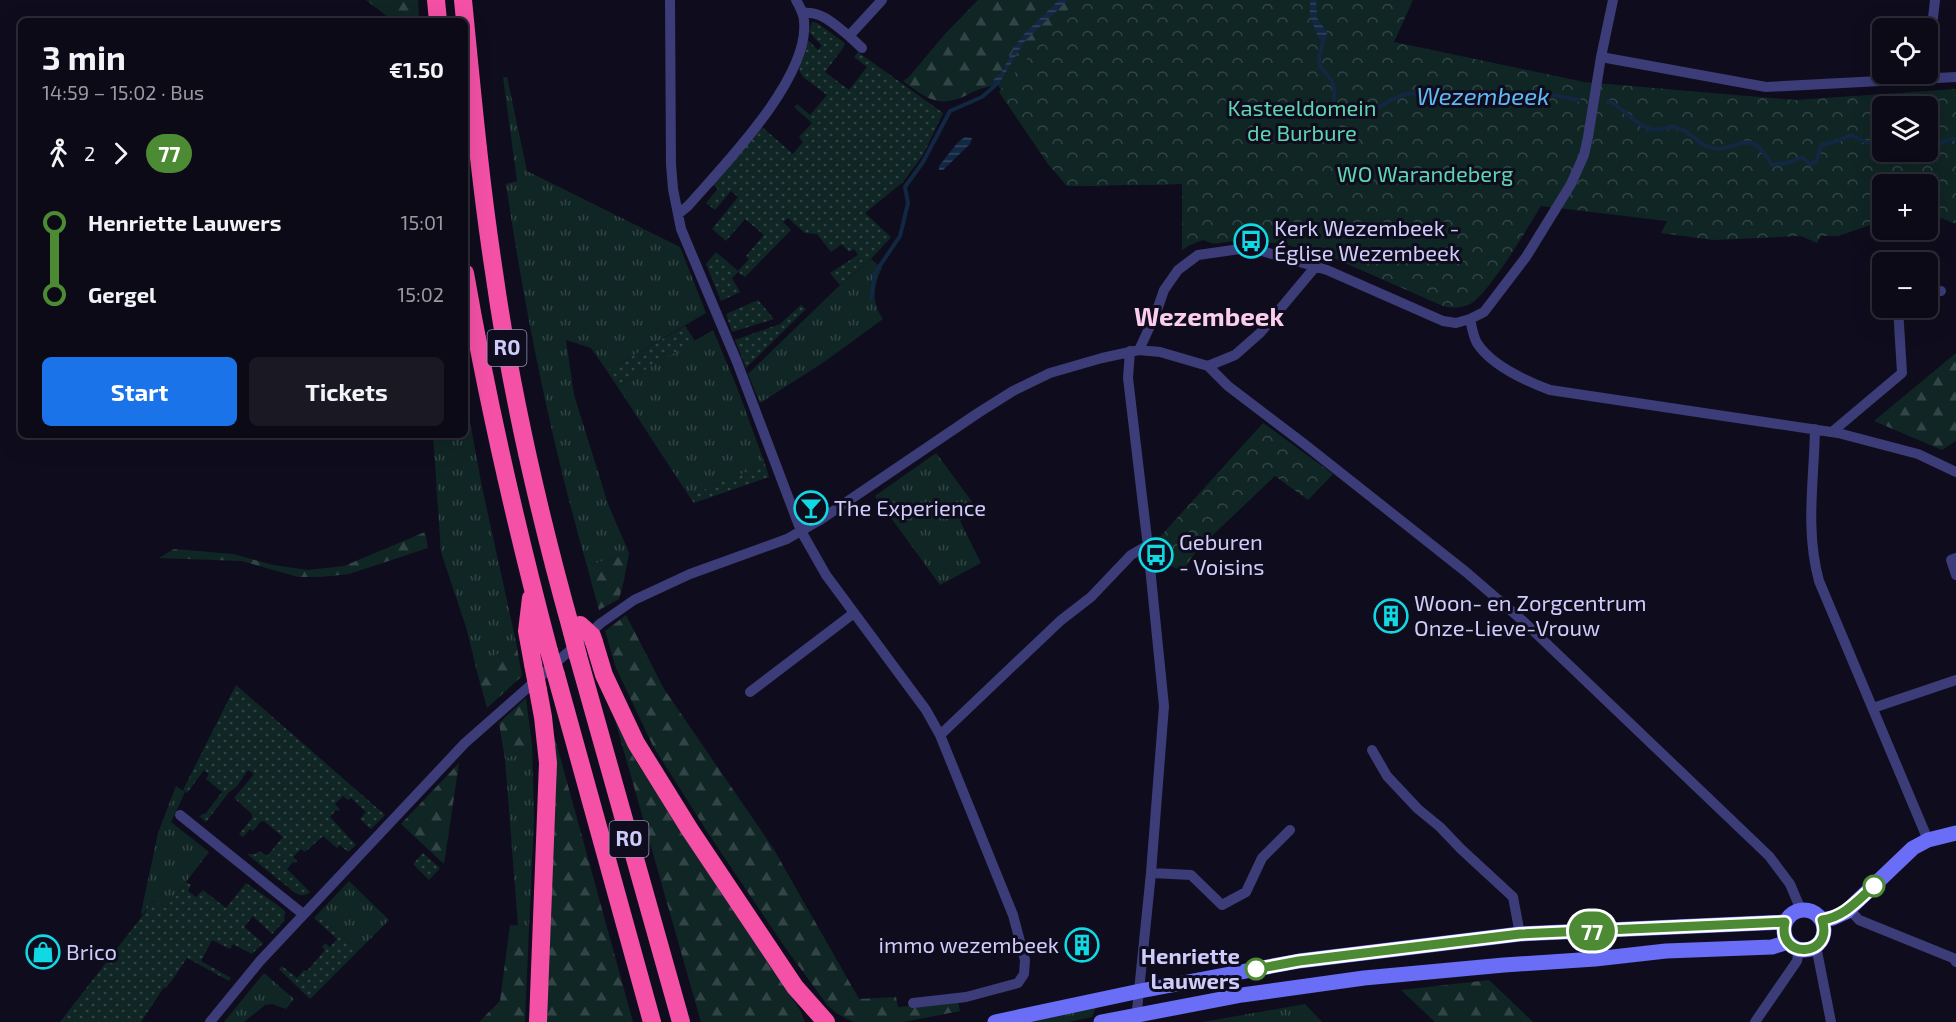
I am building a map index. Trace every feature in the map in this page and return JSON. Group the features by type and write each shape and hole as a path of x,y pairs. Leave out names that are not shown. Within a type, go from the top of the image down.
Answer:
{"highway":[{"path":"436,0 438,18"},
{"name":"R0","path":"463,0 465,18"},
{"name":"R0","path":"468,51 478,154 494,273 510,369 534,484 567,612 576,629 578,656 681,1022"},
{"name":"R0","path":"468,289 483,371 532,587 652,1022"},
{"path":"532,587 527,631 543,717 548,763 538,1022"},
{"path":"576,629 592,636 604,675 636,743 690,830 795,987 826,1022"},
{"path":"795,987 811,1022"}],"main road":[{"path":"1822,920 1833,918 1849,909 1913,848 1928,840 1956,833"},
{"path":"1101,1022 1136,1018 1242,995 1364,978 1666,951 1793,946 1808,950 1816,946 1823,935 1822,920 1815,913 1801,910 1794,912 1785,922 1784,929 1793,946"},
{"path":"994,1022 1299,961 1520,934 1785,922"}],"street":[{"path":"669,0 671,164 678,214 685,239 740,370 801,531 826,575 926,710 940,735 1008,902 1023,950 1025,965 1022,979 1018,982 966,997 913,1003"},
{"path":"678,214 688,206 740,146 790,76 803,40 805,24 796,0"},
{"path":"849,36 882,0"},
{"path":"1136,1018 1164,706 1128,378 1134,351 1156,313 1171,278 1198,255 1218,251 1251,249 1316,266 1360,283 1443,321 1456,323 1484,312 1526,256 1571,184 1584,155 1613,0"},
{"path":"1933,18 1935,0"},
{"path":"802,13 813,12 824,16 862,48"},
{"path":"1601,57 1766,87 1805,87 1872,81"},
{"path":"1938,76 1956,77"},
{"path":"1208,366 1235,356 1260,333 1316,266"},
{"path":"1832,432 1902,372 1899,318"},
{"path":"1470,319 1476,342 1490,357 1525,380 1550,390 1832,432 1918,454 1956,472"},
{"path":"210,1022 260,961 465,743 601,623 634,600 690,574 787,539 828,515 1013,391 1050,373 1134,351 1160,352 1208,366 1228,386 1466,572 1523,621 1769,856 1790,884 1801,910"},
{"path":"1815,429 1815,464 1810,523 1814,562 1819,581 1928,840"},
{"path":"940,735 1060,621 1091,597 1131,555 1148,545"},
{"path":"1956,558 1951,560 1956,575"},
{"path":"750,692 854,613"},
{"path":"1873,708 1956,680"},
{"path":"1372,750 1387,776 1418,809 1513,897 1520,934"},
{"path":"180,815 303,914"},
{"path":"1150,873 1191,875 1222,905 1246,892 1262,858 1290,830"},
{"path":"1849,909 1859,920 1953,958 1956,963"},
{"path":"1755,1022 1797,961 1793,946"},
{"path":"1816,946 1831,1022"}],"green space":[{"path":"366,0 418,0 419,18 389,18"},
{"path":"978,0 1209,0 1182,184 1067,186 998,85 1002,75 994,86 948,101 926,97 903,81"},
{"name":"WO Warandeberg","path":"1076,0 1413,0 1394,42 1584,82 1796,100 1956,89 1956,224 1938,217 1938,174 1872,174 1872,224 1838,236 1821,236 1817,243 1801,236 1713,240 1661,233 1667,221 1541,206 1487,288 1470,304 1459,307 1443,306 1329,256 1287,245 1246,239 1214,244 1203,240 1182,250 1182,184 1067,186 1048,164 999,92"},
{"path":"812,22 817,23 845,43 825,72 849,90 867,67 854,57 858,52 943,113 923,155 903,182 865,213 891,237 871,259 840,285 830,273 858,255 854,249 849,252 842,244 831,252 817,234 805,233 788,218 783,222 791,230 745,277 738,272 732,278 740,292 721,301 706,264 716,252 738,271 749,259 746,256 764,235 745,219 726,241 712,229 738,197 731,191 715,210 706,203 718,189 712,184 762,127 793,154 803,142 799,137 812,123 794,107 797,104 810,115 827,95 803,77 799,70 807,39 818,50 822,46 809,32"},
{"path":"503,77 507,77 527,171 680,247 706,313 607,371 591,348 566,340 574,395 608,504 629,553 587,566 540,376 522,281 506,184 517,181"},
{"path":"871,259 882,268 877,281 875,300 883,319 824,362 760,403 748,374 838,287"},
{"path":"758,300 774,319 732,332 726,314"},
{"path":"801,305 806,309 746,368 735,340 780,324"},
{"path":"685,326 695,341 617,386 607,371"},
{"path":"713,330 765,464 689,496 617,386"},
{"path":"1956,353 1956,441 1942,450 1874,421"},
{"path":"468,411 516,642 476,668 467,630 441,552 433,438 468,438"},
{"path":"1263,423 1333,474 1308,500 1275,476 1197,550 1183,571 1160,562 1158,539"},
{"path":"936,453 976,507 960,521 981,563 940,585 875,496"},
{"path":"765,464 769,477 694,503 689,496"},
{"path":"425,532 428,548 349,574 321,577 298,577 242,561 159,558 174,549 233,554 273,565 308,570 344,566"},
{"path":"629,553 619,599 599,610 587,566"},
{"path":"626,615 664,689 773,848 859,999 896,997 898,1007 958,1002 960,1011 904,1022 853,1022 828,1006 784,946 653,746 616,668 605,631"},
{"path":"516,642 522,676 487,708 476,668"},
{"path":"236,685 385,815 371,829 360,819 366,812 351,798 348,800 343,796 335,804 340,810 336,810 330,817 356,845 348,852 340,845 337,848 323,836 305,852 301,849 293,857 297,861 287,869 310,892 306,895 294,892 247,854 260,851 267,856 283,837 264,821 260,822 253,831 250,829 243,837 239,834 252,818 252,814 234,798 254,774 248,770 206,822 199,816 206,813 222,792 206,779 209,774 204,770 187,793 183,790"},
{"path":"526,698 532,745 505,759 499,723"},
{"path":"548,713 633,1022 544,1022"},
{"path":"613,713 635,760 800,1010 805,1022 701,1022"},
{"path":"532,745 534,818 529,927 518,926 505,759"},
{"path":"459,763 444,864 401,824"},
{"path":"176,786 185,792 171,822 209,852 166,908 154,901 142,915 158,833"},
{"path":"423,853 440,868 429,880 413,864"},
{"path":"349,881 389,920 358,951 317,915"},
{"path":"186,882 191,885 188,891 196,897 203,890 226,908 246,883 283,909 284,921 272,934 253,916 244,927 263,943 252,954 233,944 230,949 212,940 201,961 231,978 229,981 187,958 141,1022 60,1022 154,901 166,908"},
{"path":"317,915 358,951 310,999 279,969 282,966 297,978 304,970 307,971 325,950 322,947 325,943 330,947 337,939 314,918"},
{"path":"510,925 529,927 525,1022 479,1022 500,1001"},
{"path":"264,973 294,999 286,1009 272,1004 265,1005 244,1022 224,1022"},
{"path":"1489,980 1533,1022 1435,1022 1401,990"},
{"path":"1097,1004 1092,1017 1069,1022 1014,1022"},
{"path":"1305,1004 1322,1022 1203,1022"}],"water":[{"path":"1059,0 1068,0 1024,42 998,85 994,84 993,80 1002,72 1024,34"},
{"path":"1310,0 1316,0 1317,18 1327,32 1326,40 1319,39 1310,17"},
{"path":"965,137 972,138 970,144 943,170 939,170 939,166 958,142"}],"waterway":[{"name":"Wezembeek","path":"1324,37 1319,57 1320,67 1332,83 1334,113 1343,117 1361,116 1411,93 1441,100 1502,99 1533,93 1579,100"},
{"path":"871,299 875,273 900,236 908,203 905,187 923,162 950,111 982,97 999,82"},
{"name":"Wezembeek","path":"1608,101 1645,127 1653,130 1678,128 1711,148 1720,149 1740,143 1751,143 1760,148 1772,165 1791,162 1802,157 1810,164 1814,163 1821,145 1851,135 1868,143 1872,141"},
{"name":"Wezembeek","path":"1938,146 1949,139 1956,139"}],"bus line":[{"name":"77","path":"1256,969 1299,961 1520,934 1785,922 1784,936 1788,942 1799,950 1808,950 1821,941 1824,928 1822,920 1846,912 1874,886"}],"place":[{"name":"Kerk Wezembeek - Église Wezembeek","path":"1251,241"},
{"name":"The Experience","path":"811,508"},
{"name":"Geburen - Voisins","path":"1156,555"},
{"name":"Woon- en Zorgcentrum Onze-Lieve-Vrouw","path":"1391,616"},
{"name":"immo wezembeek","path":"1082,945"},
{"name":"Brico","path":"43,952"},
{"name":"Henriette Lauwers","path":"1256,969"}],"district":[{"name":"Wezembeek","path":"1209,317"}],"park label":[{"name":"Kasteeldomein de Burbure","path":"1302,120"}]}
